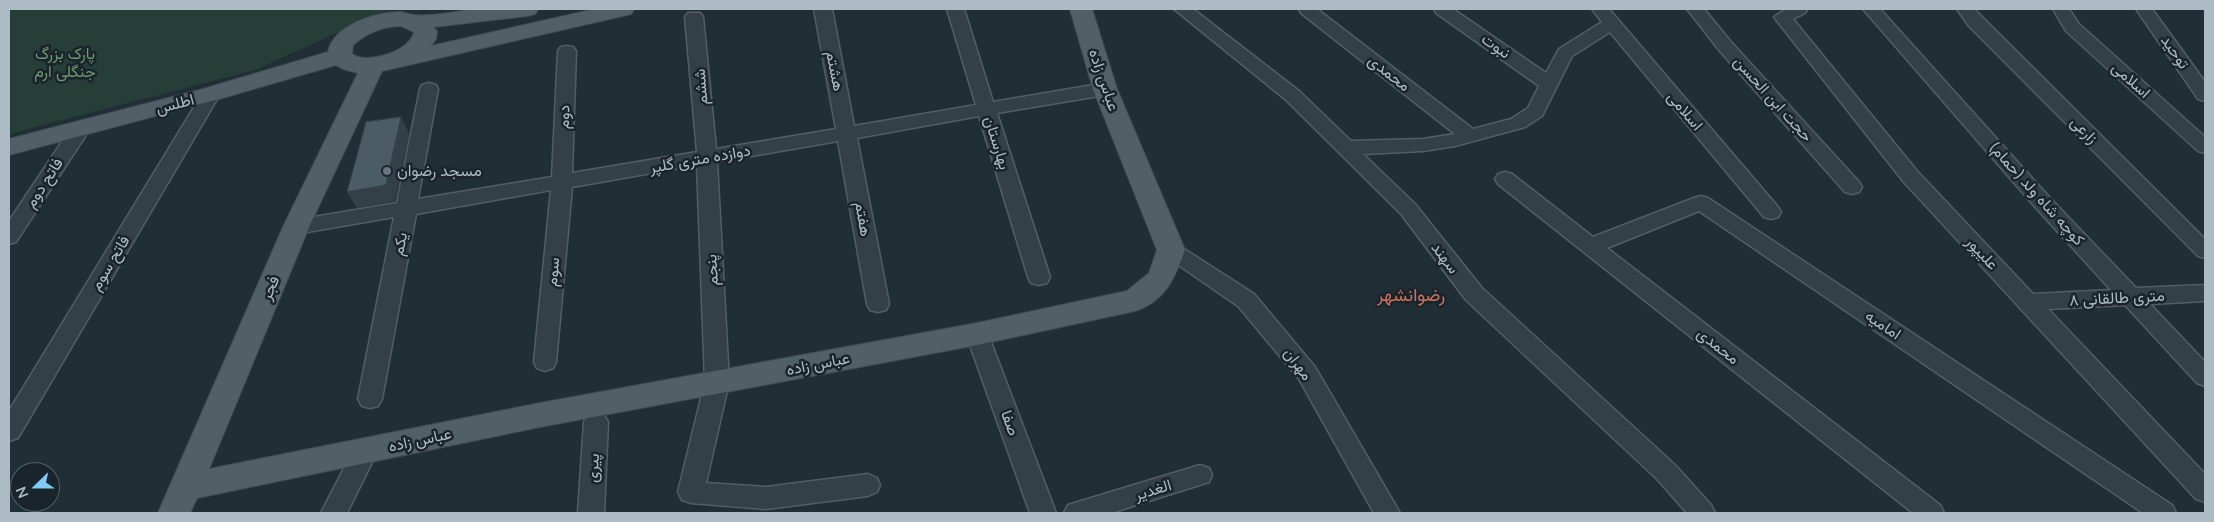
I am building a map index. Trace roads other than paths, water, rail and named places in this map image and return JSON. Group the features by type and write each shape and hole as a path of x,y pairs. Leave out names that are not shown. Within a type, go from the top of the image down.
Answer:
{"main road":[{"path":"527,9 413,22 390,20 363,27 344,41 340,49 340,56 344,61 352,65 386,63 623,9"},
{"name":"عباس زاده","path":"185,488 550,413 977,334 1135,300 1161,278 1171,250 1105,89 1081,9"},
{"path":"386,63 411,54 420,46 425,32 421,26 413,22"},
{"name":"اطلس","path":"9,147 211,94 340,56"},
{"name":"فجر","path":"174,513 296,227 386,63"}],"street":[{"name":"هشتم","path":"823,9 848,134"},
{"name":"بهارستان","path":"955,9 1039,277"},
{"name":"سهند","path":"1183,9 1292,95 1408,209 1474,294 1666,472 1702,513"},
{"name":"محمدی","path":"1307,9 1470,136"},
{"name":"نبوت","path":"1442,9 1549,84"},
{"name":"اسلامی","path":"1600,9 1771,212"},
{"name":"حجت ابن الحسن","path":"1695,9 1725,46 1852,187"},
{"name":"علیپور","path":"1799,9 1783,17 1910,176 2205,491"},
{"name":"کوچه شاه ولد (حمام)","path":"1871,9 2043,203 2205,377"},
{"name":"زارعی","path":"1965,9 1974,21 2205,251"},
{"name":"اسلامی","path":"2061,9 2072,26 2205,147"},
{"name":"توحید","path":"2144,9 2205,95"},
{"name":"ششم","path":"694,17 707,158"},
{"path":"1346,148 1423,145 1470,136 1518,123 1535,112 1565,53 1611,24"},
{"name":"دوم","path":"562,182 567,51"},
{"name":"یکم","path":"370,399 429,89"},
{"name":"دوازده متری گلپر","path":"296,227 1105,89"},
{"name":"فاتح سوم","path":"9,431 211,94"},
{"path":"2183,127 2205,125"},
{"name":"فاتح دوم","path":"9,237 80,129"},
{"name":"هفتم","path":"848,134 878,304"},
{"name":"پنجم","path":"707,158 717,382 691,492 766,498 868,485"},
{"name":"محمدی","path":"1505,179 1931,513"},
{"name":"سوم","path":"545,362 562,182"},
{"name":"امامیه","path":"1590,246 1701,203 2163,513"},
{"name":"مهران","path":"1171,250 1246,300 1307,373 1387,513"},
{"name":"۸ متری طالقانی","path":"2028,302 2205,293"},
{"name":"صفا","path":"977,334 1043,513"},
{"name":"پیری","path":"591,513 596,422"},
{"path":"334,513 365,452"},
{"name":"الغدیر","path":"1077,513 1200,475"}],"place":[{"name":"مسجد رضوان","path":"387,171"}],"district":[{"name":"رضوانشهر","path":"1411,295"}],"park label":[{"name":"پارک بزرگ جنگلی ارم","path":"65,63"}]}
